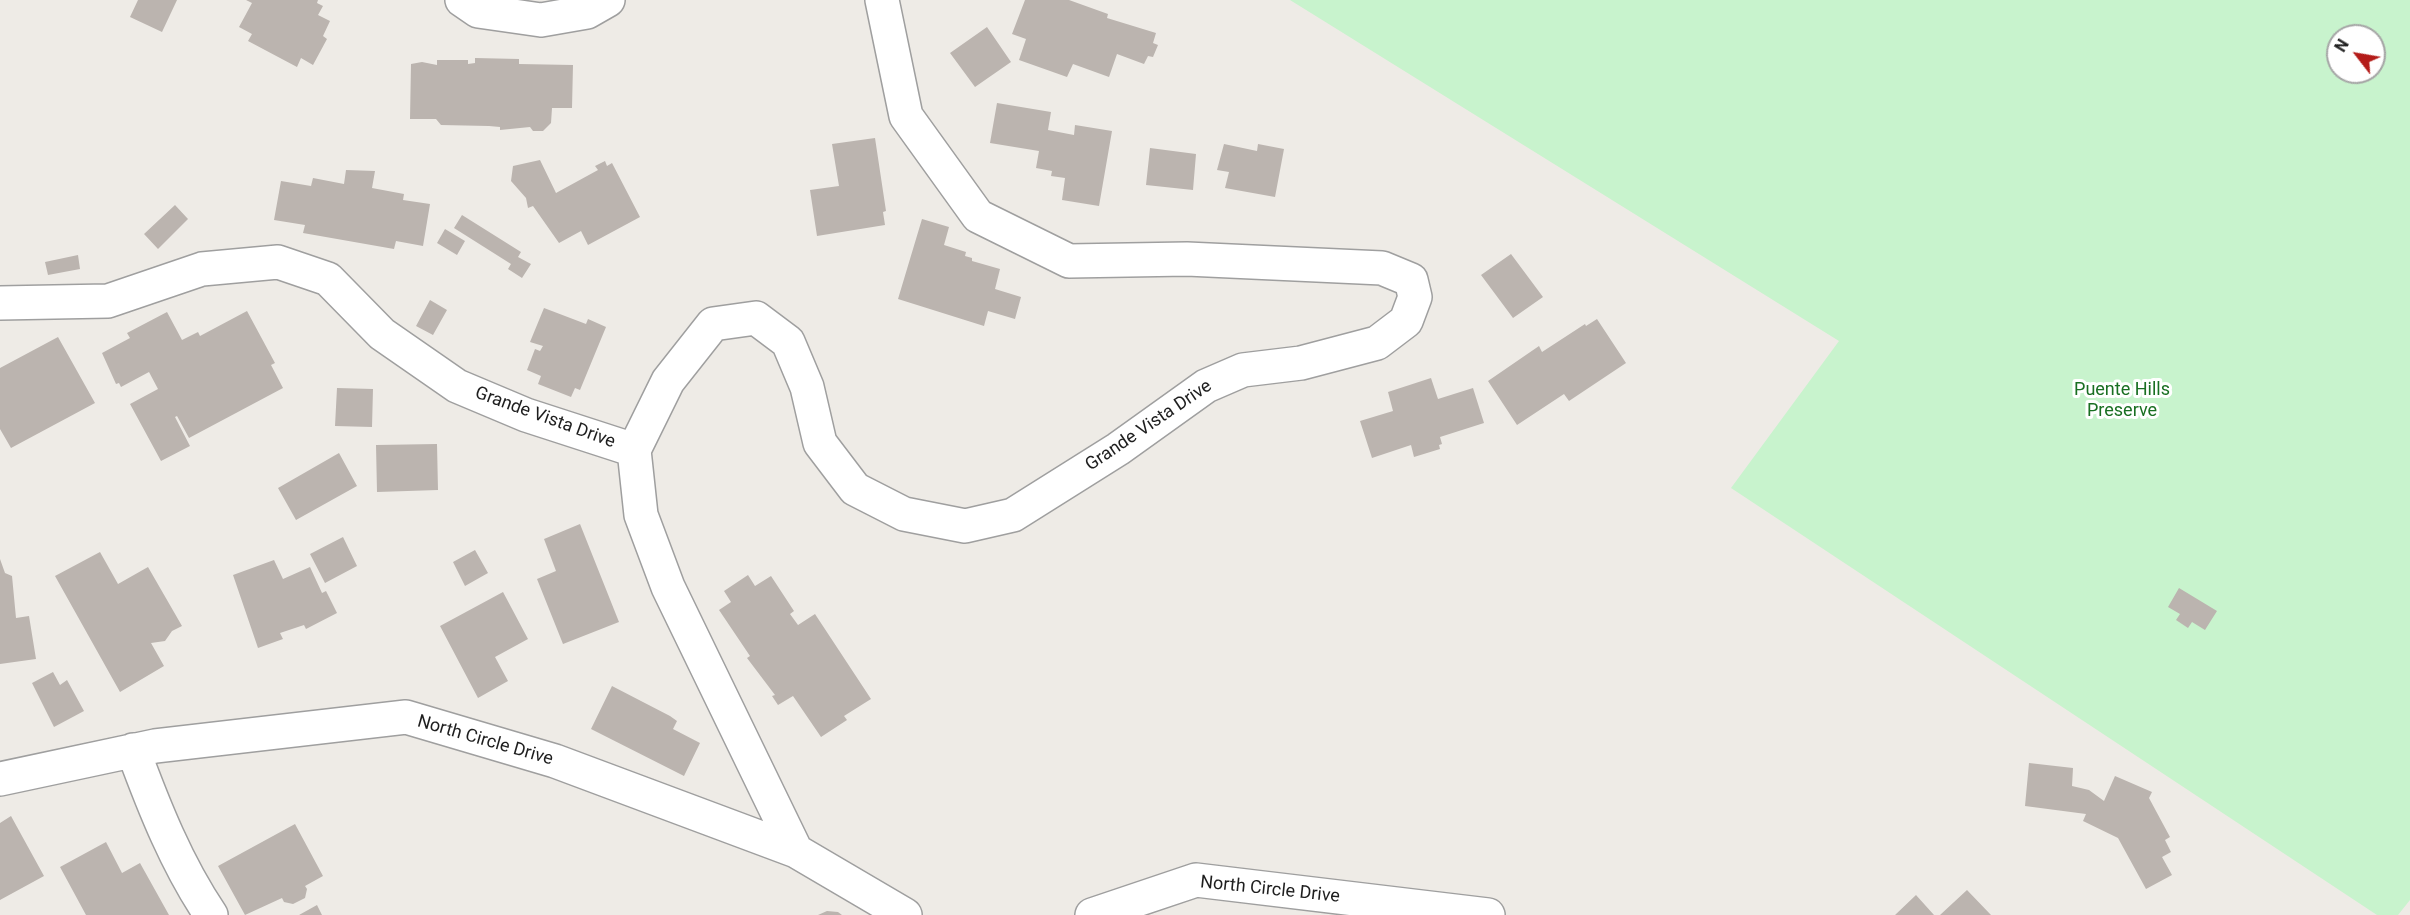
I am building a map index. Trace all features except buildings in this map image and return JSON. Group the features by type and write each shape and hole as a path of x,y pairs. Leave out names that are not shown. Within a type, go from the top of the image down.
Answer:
{"street":[{"path":"462,0 478,11 541,20 587,12 608,0"},
{"name":"Grande Vista Drive","path":"796,851 668,587 641,515 634,450 668,381 713,324 756,318 788,342 807,387 820,443 855,489 904,514 965,526 1013,515 1118,449 1206,386 1243,370 1301,363 1377,342 1406,321 1415,297 1411,280 1382,268 1187,259 1069,261 978,216 906,116 882,0"},
{"name":"Grande Vista Drive","path":"0,303 108,301 202,269 278,262 328,279 382,334 457,386 526,416 634,450"},
{"name":"North Circle Drive","path":"0,779 133,750 406,717 555,761 796,851 906,915"},
{"path":"133,750 153,805 197,894 211,915"},
{"name":"North Circle Drive","path":"1092,915 1196,880 1488,915"}],"green space":[{"name":"Puente Hills Preserve","path":"1290,0 2410,0 2410,900 2398,915 2377,915 1731,488 1839,341"}]}
